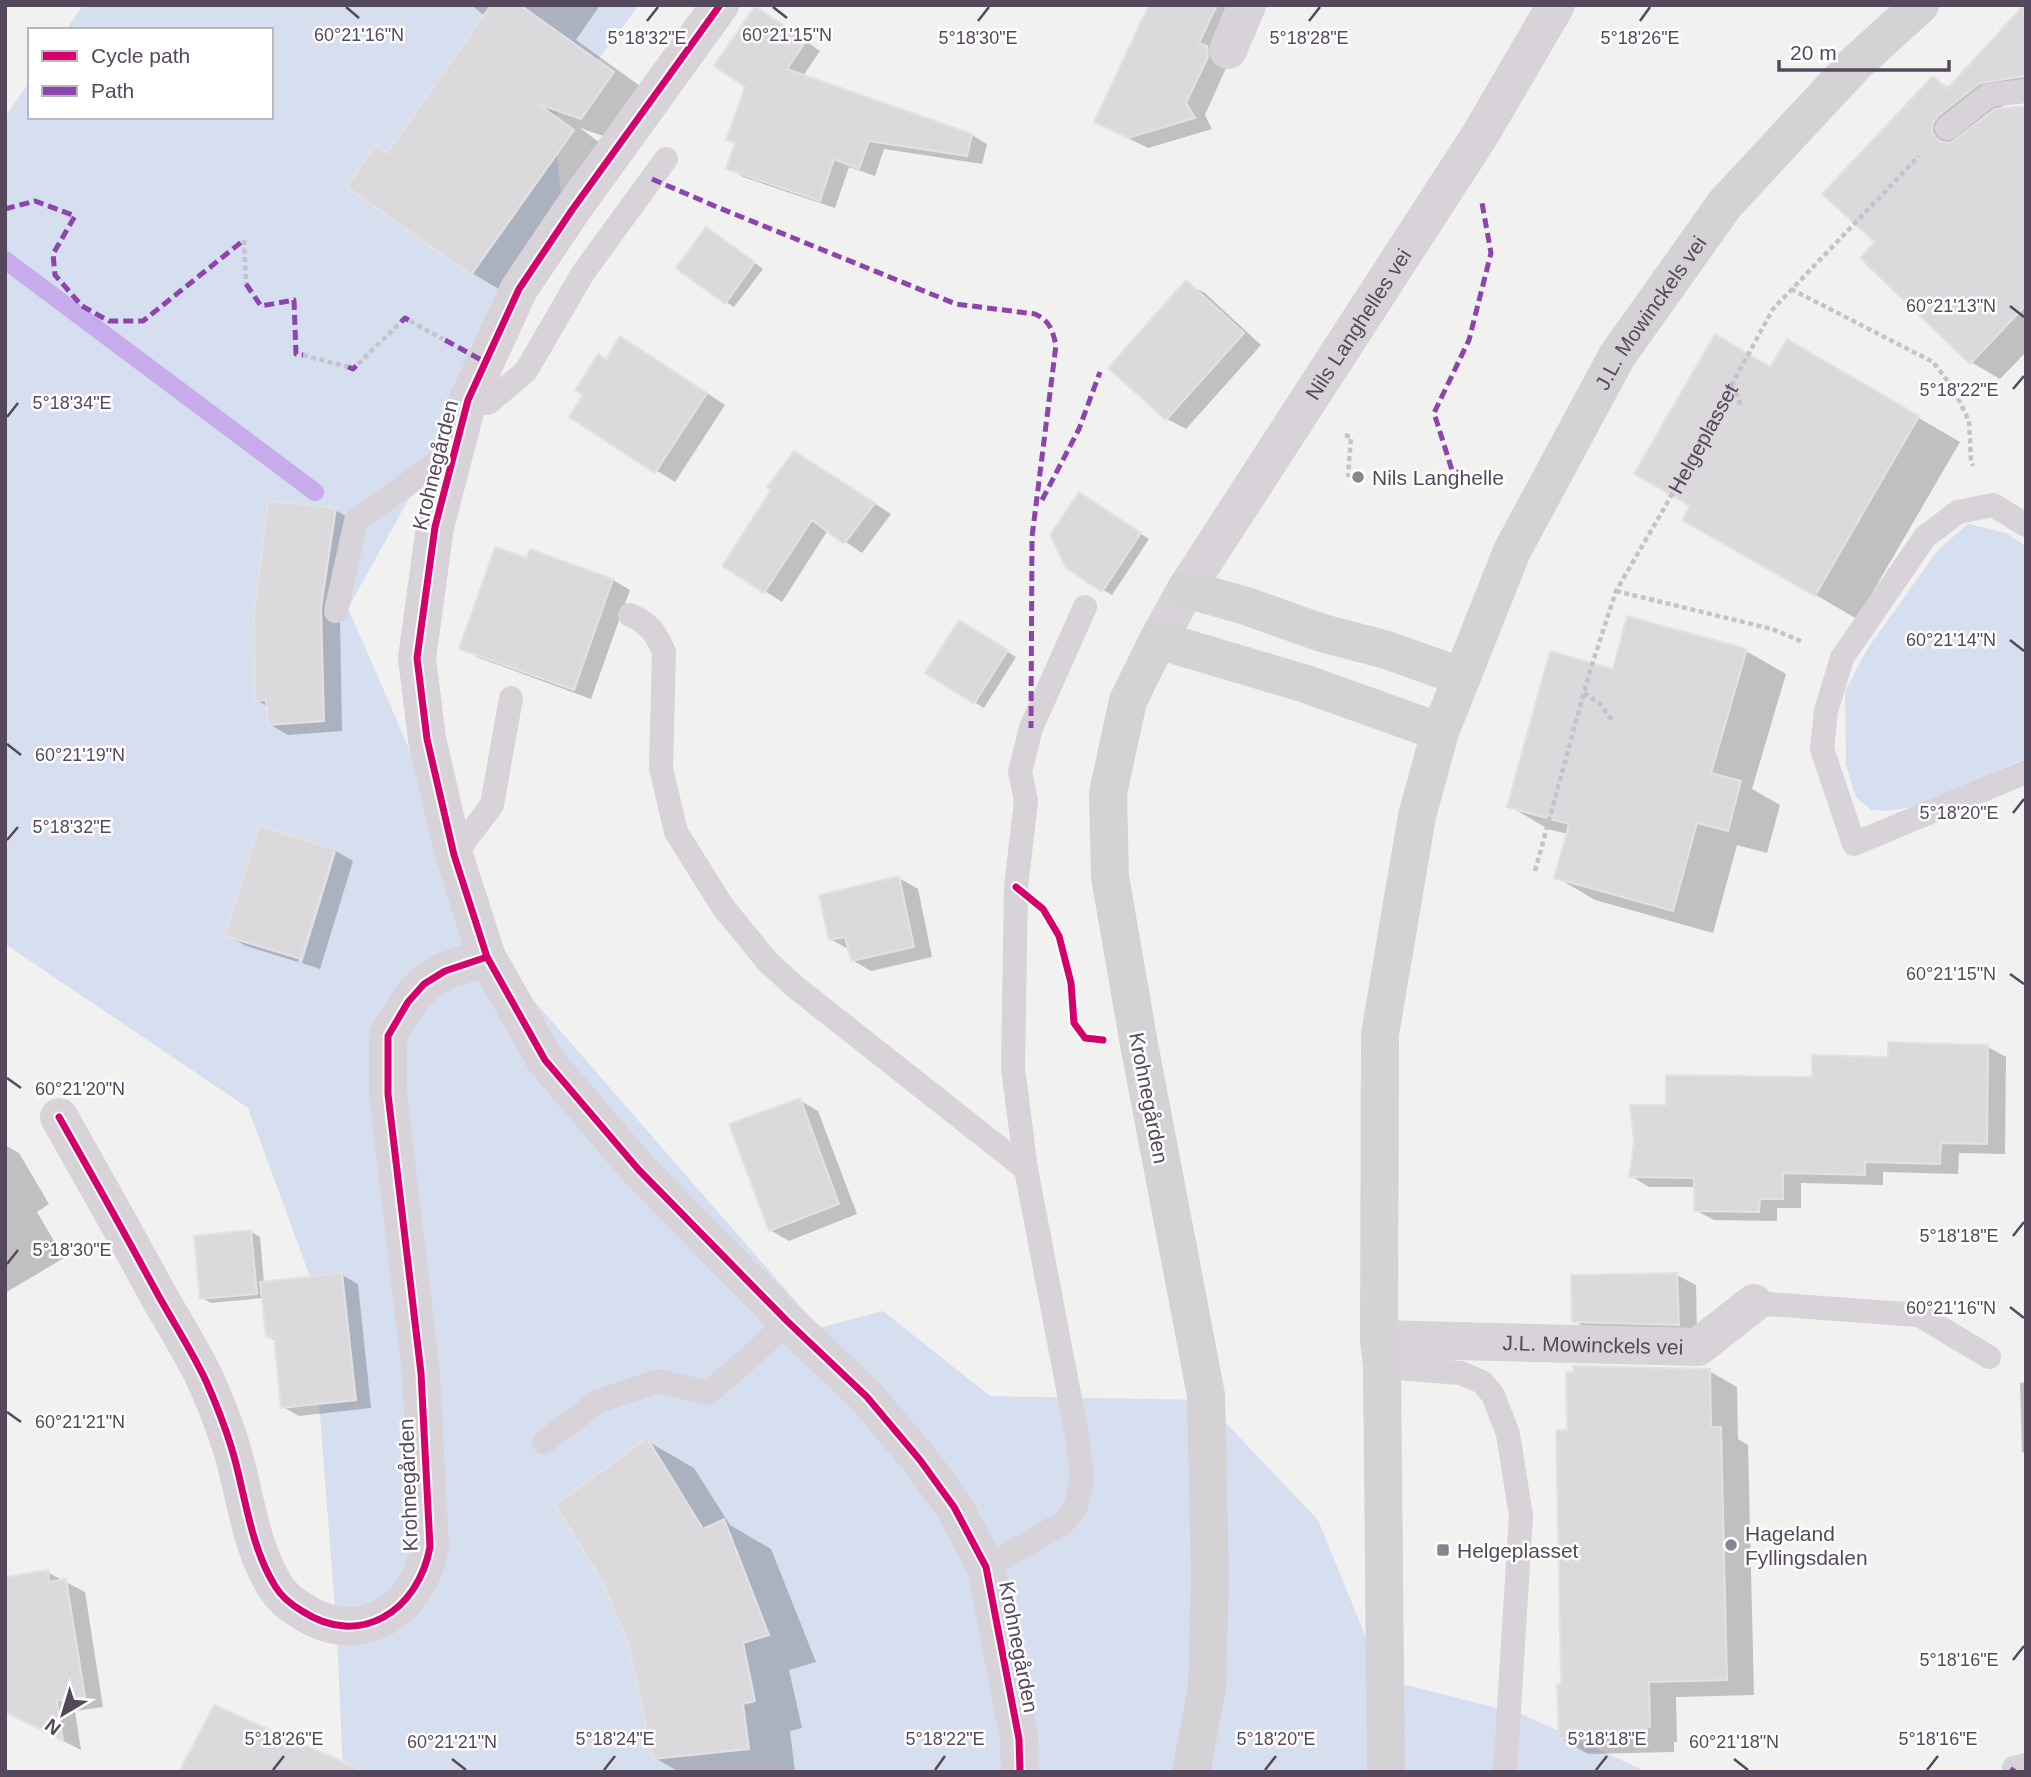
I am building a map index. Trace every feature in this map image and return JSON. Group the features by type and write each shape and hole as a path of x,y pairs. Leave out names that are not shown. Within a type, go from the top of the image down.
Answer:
{"main road":[{"name":"J.L. Mowinckels vei","path":"1386,1772 1380,1034 1417,816 1440,732 1512,551 1617,356 1725,204 1855,64 1920,5"},
{"path":"1185,589 1246,606 1322,633 1387,650 1462,677"},
{"path":"1158,640 1306,684 1440,732"},
{"name":"Krohnegården","path":"1158,640 1128,702 1108,793 1110,877 1206,1395 1210,1577 1207,1688 1191,1772"}],"street":[{"name":"Krohnegården","path":"720,5 572,210 519,289 468,400 435,527 417,658 427,739 454,855 487,957 545,1060 638,1169 787,1321 867,1397 920,1460 954,1507 986,1567 1019,1739 1020,1772"},
{"path":"1228,50 1247,5"},
{"name":"Nils Langhelles vei","path":"1158,640 1185,589 1480,135 1556,5"},
{"name":"Krohnegården","path":"60,1117 206,1380 234,1456 257,1546 275,1587 291,1604 318,1621 352,1626 375,1622 401,1605 415,1590 426,1567 430,1547 421,1373 388,1094 388,1036 408,1002 424,984 445,971 487,957"},
{"name":"J.L. Mowinckels vei","path":"1381,1353 1698,1347 1754,1303"}],"lane":[{"path":"1947,128 1989,95 2026,91"},
{"path":"468,400 488,403 526,371 583,273 666,159"},
{"path":"336,611 356,521 453,451"},
{"path":"2026,525 1993,505 1958,512 1925,537 1842,658 1826,711 1822,749 1854,845 2026,772"},
{"path":"986,1567 1063,1523 1076,1506 1082,1479 1078,1441 1026,1169 1013,1068 1016,887 1026,801 1020,772 1031,728 1085,607"},
{"path":"630,615 645,621 656,634 664,652 661,768 676,832 723,907 767,961 794,986 1026,1169"},
{"path":"454,855 492,805 511,698"},
{"name":"J.L. Mowinckels vei","path":"1754,1303 1919,1315 1989,1357"},
{"path":"544,1442 597,1402 658,1381 708,1393 787,1321"},
{"path":"1381,1353 1461,1373 1482,1382 1493,1395 1508,1434 1521,1516 1505,1772"}],"path":[{"path":"244,240 246,284"},
{"path":"1791,289 1933,362 1953,388 1969,421 1971,461 1976,471"},
{"path":"410,321 445,340"},
{"path":"358,364 401,322"},
{"path":"303,355 348,368"},
{"path":"1730,386 1739,397 1740,407"},
{"path":"1342,434 1351,438 1348,477"},
{"path":"1616,591 1772,629 1842,658"},
{"path":"1584,693 1600,704 1612,721"}],"shaded area":[{"path":"83,5 639,5 553,119 564,221 348,608 503,965 819,1328 883,1311 990,1396 1204,1400 1318,1520 1383,1679 1524,1715 1647,1772 343,1772 337,1635 309,1274 248,1108 5,944 5,117 28,84 28,119 273,119 273,28 67,28"},
{"path":"1968,524 2006,533 2026,546 2026,758 1923,805 1888,811 1871,810 1856,797 1846,765 1845,691 1868,648 1938,550"}],"building":[{"path":"491,5 520,5 614,72 581,119 538,104 574,130 471,275 347,187 375,145 387,153"},
{"path":"1149,5 1217,5 1199,43 1207,46 1208,57 1186,103 1195,118 1128,138 1094,122"},
{"path":"2024,5 2026,76 1980,83 1933,123 1932,131 1936,138 1950,143 1995,109 2026,106 2026,305 1970,364 1860,258 1875,242 1822,194 1933,76 1947,89"},
{"path":"755,6 806,41 787,69 972,134 967,156 869,141 859,169 834,159 820,201 726,169 735,143 726,140 745,87 714,66"},
{"path":"706,227 755,262 725,304 676,268"},
{"path":"1186,280 1244,333 1166,420 1108,368"},
{"path":"1715,334 1770,367 1787,339 1919,416 1815,596 1682,520 1690,506 1634,474"},
{"path":"620,336 707,393 655,473 569,417 583,395 575,390 598,354 606,359"},
{"path":"794,451 875,503 844,544 812,520 764,593 722,566 771,490 767,487"},
{"path":"1079,492 1141,533 1102,592 1066,568 1050,535"},
{"path":"268,501 336,508 321,608 324,721 268,725 266,700 255,701 254,615"},
{"path":"495,547 526,558 530,549 613,579 574,690 459,649"},
{"path":"1627,616 1747,649 1711,773 1741,781 1728,831 1697,823 1673,911 1554,878 1569,824 1507,807 1550,651 1613,669"},
{"path":"959,620 1008,650 974,704 925,673"},
{"path":"259,826 335,849 301,959 225,936"},
{"path":"899,876 914,947 851,961 845,937 829,940 819,895"},
{"path":"1888,1042 1988,1045 1987,1144 1941,1143 1940,1164 1865,1162 1865,1175 1783,1173 1783,1199 1760,1199 1759,1212 1694,1211 1694,1178 1629,1177 1634,1143 1630,1105 1666,1105 1666,1075 1812,1077 1812,1055 1888,1057"},
{"path":"800,1098 839,1204 769,1231 729,1124"},
{"path":"251,1230 257,1294 200,1299 194,1236"},
{"path":"342,1273 356,1400 281,1408 274,1336 266,1337 260,1282"},
{"path":"1677,1273 1679,1325 1572,1322 1571,1275"},
{"path":"1573,1366 1710,1369 1711,1427 1721,1427 1727,1680 1649,1682 1650,1727 1647,1727 1647,1737 1559,1739 1557,1684 1561,1684 1556,1430 1567,1430 1566,1372 1574,1372"},
{"path":"647,1438 703,1529 724,1519 769,1635 743,1643 755,1701 743,1704 749,1749 653,1759 628,1643 602,1581 555,1505"},
{"path":"48,1570 49,1582 66,1579 85,1697 57,1701 63,1741 5,1712 5,1577"},
{"path":"214,1705 366,1772 179,1772"}],"waterway":[{"path":"5,260 315,492"}],"marked path":[{"path":"652,179 956,304 1035,314 1050,326 1056,345 1032,537 1031,728"},
{"path":"5,209 35,201 75,216 53,254 55,275 82,306 109,321 143,321 244,240"},
{"path":"1479,481 1452,470 1434,413 1469,340 1491,253 1482,203"},
{"path":"246,284 261,306 294,300 296,354 303,355"},
{"path":"401,322 405,318 410,321"},
{"path":"445,340 485,362"},
{"path":"348,367 353,369 358,364"},
{"path":"1042,500 1079,429 1100,372"},
{"path":"2011,1772 2014,1768"}],"cycle path":[{"path":"720,5 572,210 519,289 468,400 435,527 417,658 427,739 454,855 487,957 545,1060 638,1169 787,1321 867,1397 920,1460 954,1507 986,1567 1019,1739 1020,1772"},
{"path":"1016,887 1043,909 1059,936 1071,983 1074,1023 1085,1038 1103,1040"},
{"path":"59,1117 206,1381 232,1450 255,1541 275,1586 294,1606 324,1622 345,1626 365,1624 383,1617 400,1605 423,1570 430,1547 421,1373 388,1094 388,1036 408,1002 424,984 445,971 487,957"}],"place":[{"name":"Nils Langhelle","path":"1358,477"},
{"name":"Hageland Fyllingsdalen","path":"1731,1545"},
{"name":"Helgeplasset","path":"1443,1550"}]}
